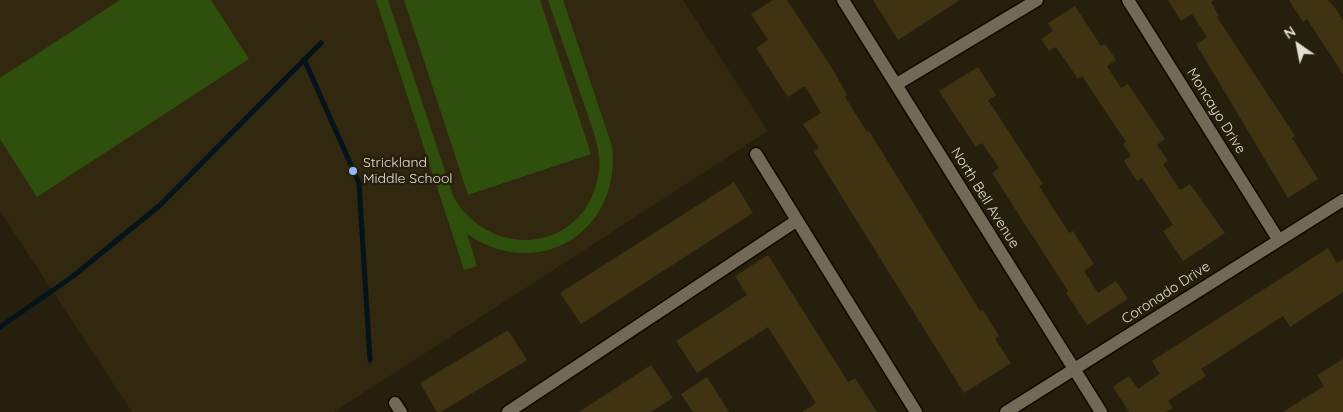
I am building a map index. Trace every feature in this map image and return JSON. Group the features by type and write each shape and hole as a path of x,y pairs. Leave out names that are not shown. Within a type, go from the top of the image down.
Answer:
{"street":[{"name":"North Bell Avenue","path":"843,0 1101,412"},
{"path":"897,84 1037,0"},
{"name":"Moncayo Drive","path":"1128,0 1278,239"},
{"path":"756,154 916,412"},
{"name":"Coronado Drive","path":"1006,412 1278,239 1343,200"},
{"path":"508,412 796,221"}],"shaded area":[{"name":"Strickland Middle School","path":"0,0 683,0 768,131 334,412 132,412 0,211"}],"green space":[{"path":"120,0 211,0 249,59 37,197 0,139 0,78"},
{"path":"376,0 388,0 454,198 471,219 492,233 515,239 538,239 559,232 578,218 592,198 599,171 599,156 594,133 548,0 563,0 612,146 612,176 604,203 589,225 570,241 547,250 521,253 494,248 467,234 477,266 464,270"},
{"path":"404,0 540,0 591,154 468,195"}],"building":[{"path":"773,0 787,0 832,68 847,95 845,97 867,132 869,131 980,311 983,310 999,336 995,339 1011,363 964,393 814,152 819,148 803,124 821,113 805,86 788,97 756,48 768,40 751,14"},
{"path":"873,0 960,0 898,40"},
{"path":"1168,0 1214,0 1211,2 1219,16 1217,17 1295,136 1292,138 1318,179 1288,198 1196,44 1207,37 1192,14 1181,21"},
{"path":"1289,0 1328,0 1336,9 1343,21 1343,74 1307,19 1303,22"},
{"path":"1075,6 1101,46 1105,44 1116,60 1107,66 1121,88 1128,84 1165,139 1157,145 1168,161 1163,164 1180,190 1190,184 1225,233 1183,261 1163,231 1173,225 1142,178 1137,181 1124,161 1131,156 1123,144 1126,142 1082,76 1078,79 1056,47 1049,51 1041,39 1053,31 1048,23"},
{"path":"978,67 996,95 988,100 1043,184 1039,186 1069,233 1073,231 1094,264 1084,271 1098,293 1116,281 1128,299 1087,325 1066,293 1068,291 992,173 999,168 982,143 976,147 939,91"},
{"path":"734,182 753,213 581,324 560,293"},
{"path":"1328,248 1337,263 1343,259 1343,292 1290,327 1283,316 1201,369 1206,376 1168,401 1173,408 1166,412 1129,412 1113,387 1129,376 1138,389 1160,374 1152,361"},
{"path":"768,255 848,382 855,378 877,412 802,412 816,403 768,327 697,373 676,341 747,295 735,276"},
{"path":"508,330 527,360 441,412 437,412 420,383"},
{"path":"1343,359 1343,412 1283,412 1324,386 1317,375"},
{"path":"651,365 673,398 651,412 579,412"},
{"path":"707,377 729,412 693,412 681,394"}],"waterway":[{"path":"0,327 72,277 159,206 321,43"},
{"path":"304,59 359,183 370,360"}],"place":[{"name":"Strickland Middle School","path":"353,171"}]}
